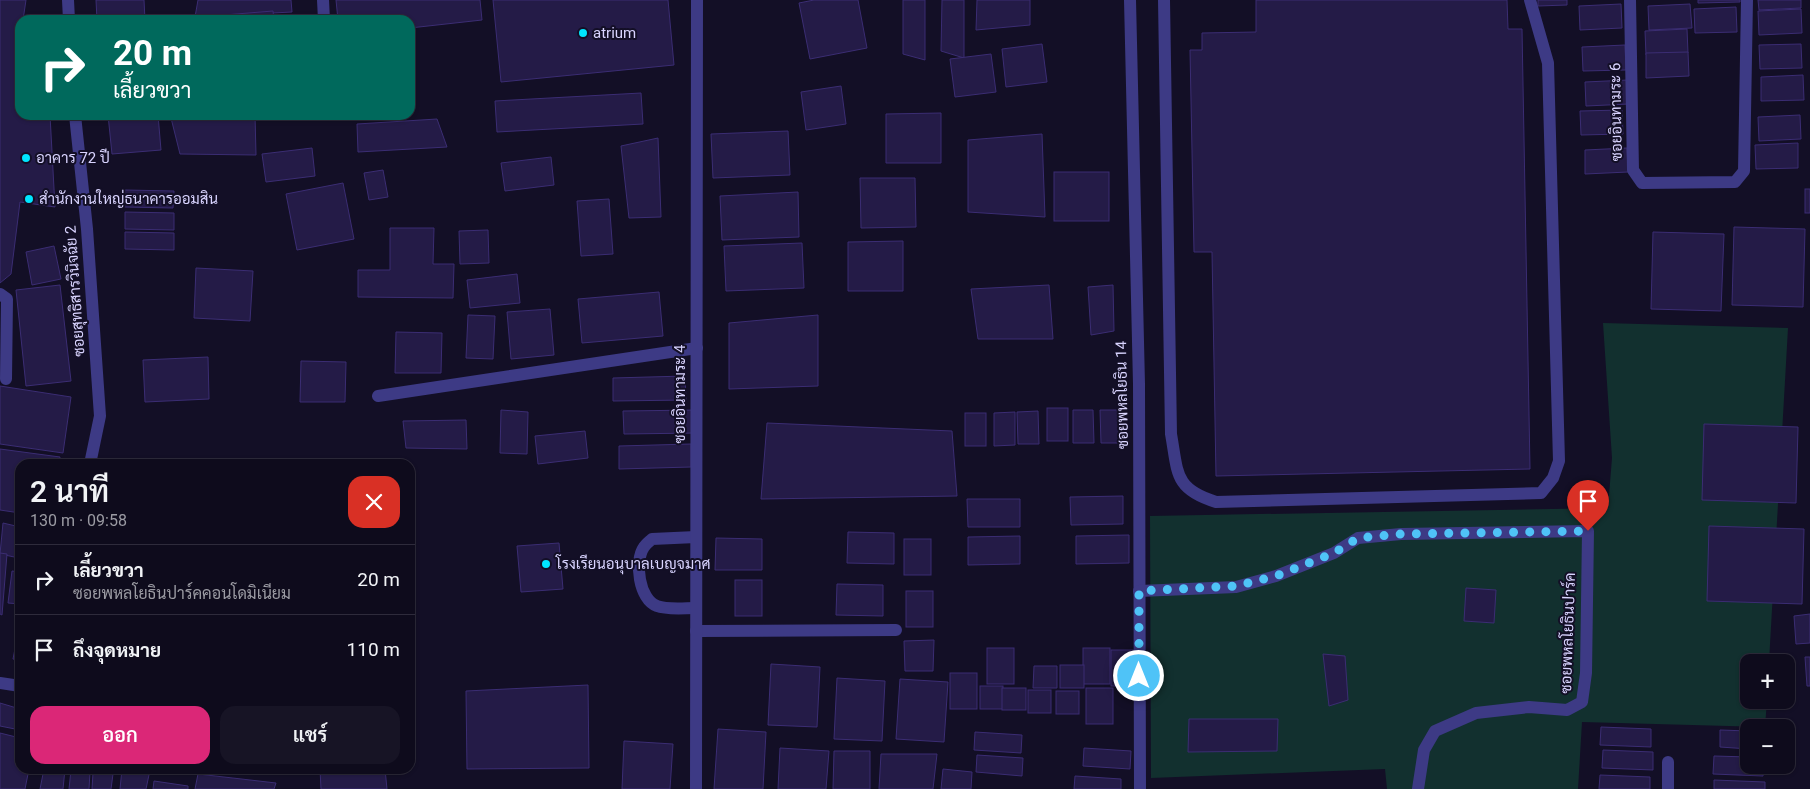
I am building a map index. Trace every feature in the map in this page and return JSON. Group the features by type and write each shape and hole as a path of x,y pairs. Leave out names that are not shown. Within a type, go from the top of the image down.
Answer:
{"street":[{"path":"68,0 69,15"},
{"path":"323,0 324,15"},
{"name":"ซอยอินทามระ 4","path":"696,789 697,0"},
{"name":"ซอยพหลโยธิน 14","path":"1130,0 1139,374 1140,789"},
{"path":"1164,0 1171,434 1180,480 1195,496 1216,502 1540,493 1553,478 1559,461 1548,63 1530,0"},
{"name":"ซอยอินทามระ 6","path":"1630,0 1633,170 1642,183 1735,182 1744,172 1747,0"},
{"name":"ซอยสุทธิสารวินิจฉัย 2","path":"75,120 100,416 91,459"},
{"path":"0,294 7,299 6,379"},
{"path":"378,396 696,348"},
{"name":"ซอยพหลโยธินปาร์ค","path":"1139,591 1236,586 1276,576 1334,553 1358,538 1401,534 1588,531 1586,673 1582,702 1567,710 1529,707 1476,713 1435,731 1424,750 1418,789"},
{"path":"696,537 652,539 643,548 640,562 640,584 648,601 657,607 696,608"},
{"path":"696,631 896,630"},
{"path":"0,683 15,685"},
{"path":"1668,762 1668,789"}],"green space":[{"path":"1603,323 1788,328 1769,654 1740,654 1740,709 1766,709 1766,719 1740,719 1740,726 1582,722 1578,789 1387,789 1385,769 1151,778 1150,516 1608,508 1612,458"}],"building":[{"name":"อาคาร 72 ปี","path":"0,0 26,0 24,15 15,15 15,120 50,120 55,207 20,202 11,274 0,283"},
{"path":"96,0 144,0 145,15 97,15"},
{"path":"198,0 291,0 292,12 195,15"},
{"path":"336,0 480,0 482,20 415,27 415,15 338,15"},
{"name":"atrium","path":"493,0 668,0 674,65 501,82"},
{"path":"814,0 858,0 867,48 810,59 799,3"},
{"path":"903,0 925,0 925,60 903,54"},
{"path":"942,0 964,0 964,58 941,51"},
{"path":"977,0 1030,0 1030,25 976,30"},
{"path":"1256,0 1507,0 1508,29 1522,29 1530,469 1216,476 1212,252 1194,252 1190,50 1202,50 1202,33 1256,32"},
{"path":"1538,0 1567,0 1567,5 1538,6"},
{"path":"1698,0 1740,0 1740,2 1698,3"},
{"path":"1758,0 1801,0 1801,8 1759,10"},
{"path":"1621,4 1622,28 1580,30 1579,6"},
{"path":"1690,4 1692,28 1649,30 1648,6"},
{"path":"1736,7 1737,32 1695,33 1694,9"},
{"path":"1801,9 1802,33 1759,35 1758,11"},
{"path":"273,11 273,15 224,15"},
{"path":"1687,29 1688,53 1646,55 1645,31"},
{"path":"1042,44 1047,82 1006,87 1002,49"},
{"path":"1801,44 1802,68 1760,69 1759,45"},
{"path":"1625,45 1626,70 1583,71 1582,47"},
{"path":"1688,52 1689,76 1646,78 1646,53"},
{"path":"991,54 996,92 955,97 950,59"},
{"path":"1803,75 1804,100 1761,101 1761,77"},
{"path":"1628,80 1629,104 1586,106 1585,82"},
{"path":"841,86 846,124 806,130 801,92"},
{"path":"641,93 643,124 497,132 495,101"},
{"path":"1622,110 1623,134 1581,135 1580,111"},
{"path":"941,113 941,163 886,163 886,114"},
{"path":"1800,115 1801,139 1759,141 1758,117"},
{"path":"437,119 447,147 358,152 357,124"},
{"path":"109,120 158,120 161,150 112,154"},
{"path":"172,120 255,120 256,155 180,154"},
{"path":"788,131 790,175 713,178 711,134"},
{"path":"1042,134 1045,217 968,212 968,140"},
{"path":"658,138 661,217 629,218 621,146"},
{"path":"1798,143 1798,168 1756,169 1755,145"},
{"path":"312,148 315,176 266,182 262,154"},
{"path":"1627,148 1628,172 1585,174 1585,150"},
{"path":"551,157 554,185 505,191 501,163"},
{"path":"383,170 388,197 369,200 364,173"},
{"path":"1054,172 1109,172 1109,221 1054,221"},
{"path":"860,178 915,178 916,227 861,228"},
{"path":"343,183 354,239 297,250 286,194"},
{"path":"1805,189 1810,189 1810,213 1805,213"},
{"path":"125,190 174,191 173,208 124,207"},
{"path":"798,192 799,237 722,240 720,196"},
{"path":"609,199 613,254 581,256 577,201"},
{"path":"125,212 174,213 174,230 125,229"},
{"path":"1734,227 1805,229 1803,307 1732,305"},
{"path":"390,228 434,228 433,264 454,264 453,298 358,297 358,270 390,270"},
{"path":"488,230 489,263 460,264 459,231"},
{"path":"125,232 174,233 174,250 125,249"},
{"path":"1653,232 1724,234 1721,311 1651,309"},
{"path":"903,241 903,291 848,291 848,242"},
{"path":"802,243 804,288 726,291 724,246"},
{"path":"54,246 61,279 32,285 26,252"},
{"path":"196,268 253,271 250,321 194,318"},
{"path":"517,274 520,303 470,308 467,280"},
{"path":"60,285 71,381 26,386 16,290"},
{"path":"1049,285 1053,339 978,339 971,289"},
{"path":"1113,285 1114,331 1091,335 1088,287"},
{"path":"659,292 663,336 582,343 578,299"},
{"path":"550,309 554,355 511,359 507,312"},
{"path":"468,315 495,316 493,359 466,358"},
{"path":"818,315 818,386 729,389 729,323"},
{"path":"396,332 442,333 441,373 395,373"},
{"path":"208,357 209,399 145,402 143,360"},
{"path":"301,361 346,362 345,402 300,402"},
{"path":"685,376 686,400 613,401 613,378"},
{"path":"0,386 71,397 63,453 0,444"},
{"path":"1047,408 1068,408 1068,441 1047,441"},
{"path":"501,410 528,412 527,454 500,453"},
{"path":"696,410 697,433 624,434 623,411"},
{"path":"1073,410 1093,410 1094,443 1073,443"},
{"path":"1100,410 1121,410 1122,443 1101,443"},
{"path":"1038,411 1039,444 1018,444 1017,412"},
{"path":"1015,412 1015,445 994,446 994,413"},
{"path":"965,413 986,413 986,446 965,446"},
{"path":"466,420 467,449 406,448 403,421"},
{"path":"767,423 952,431 957,496 761,499"},
{"path":"1704,424 1798,427 1796,503 1702,500"},
{"path":"585,431 588,458 538,464 535,436"},
{"path":"691,444 691,467 619,469 619,446"},
{"path":"0,449 60,457 60,459 15,459 15,512 0,510"},
{"path":"1123,496 1123,524 1071,525 1070,497"},
{"path":"967,499 1020,499 1020,527 968,527"},
{"path":"3,523 15,526 15,557 0,554"},
{"path":"1709,526 1804,529 1802,604 1707,601"},
{"path":"848,532 894,533 894,564 847,563"},
{"path":"1129,535 1129,563 1076,564 1076,536"},
{"path":"1020,536 1020,564 968,565 968,537"},
{"path":"716,538 762,539 762,570 715,570"},
{"path":"904,539 931,539 931,575 904,575"},
{"path":"559,543 563,589 521,592 517,546"},
{"path":"0,553 7,554 2,615 0,614"},
{"path":"12,571 15,571 15,604 8,603"},
{"path":"735,580 762,580 762,616 735,616"},
{"path":"837,584 883,585 883,616 836,615"},
{"path":"1466,588 1496,590 1494,623 1464,621"},
{"path":"906,591 933,591 933,627 906,627"},
{"path":"1810,614 1810,643 1796,644 1794,616"},
{"path":"934,640 933,671 905,671 904,641"},
{"path":"987,648 1014,648 1014,684 987,684"},
{"path":"1083,648 1110,648 1110,684 1083,684"},
{"path":"1111,650 1138,650 1138,686 1111,686"},
{"path":"1323,654 1345,656 1348,700 1329,706"},
{"path":"1805,657 1810,657 1810,686 1807,686"},
{"path":"771,664 820,667 817,727 768,725"},
{"path":"1060,665 1084,665 1084,688 1060,688"},
{"path":"1034,666 1057,666 1057,688 1033,688"},
{"path":"950,673 977,673 977,709 950,709"},
{"path":"837,678 885,681 882,741 834,739"},
{"path":"900,679 948,682 944,742 896,739"},
{"path":"588,685 589,768 467,769 466,691"},
{"path":"980,686 1003,686 1003,709 980,709"},
{"path":"1002,688 1026,688 1026,710 1002,710"},
{"path":"1086,688 1113,688 1113,724 1086,724"},
{"path":"1028,690 1051,690 1051,713 1028,713"},
{"path":"1056,691 1079,691 1079,714 1056,714"},
{"path":"0,703 15,708 15,729 0,726"},
{"path":"1189,719 1278,719 1277,751 1188,752"},
{"path":"1601,727 1651,729 1651,747 1600,745"},
{"path":"718,729 766,732 763,789 714,789"},
{"path":"1720,730 1740,731 1740,748 1720,747"},
{"path":"975,732 1022,735 1021,753 974,750"},
{"path":"0,733 15,737 15,774 28,774 25,789 0,789"},
{"path":"624,741 673,744 670,789 622,789"},
{"path":"780,748 829,751 826,789 778,789"},
{"path":"1084,748 1131,751 1130,769 1083,766"},
{"path":"1603,750 1653,752 1653,770 1602,768"},
{"path":"834,751 870,751 870,789 833,789"},
{"path":"881,754 937,754 933,789 879,789"},
{"path":"977,755 1023,758 1022,776 976,772"},
{"path":"1714,756 1740,757 1740,774 1763,774 1763,776 1713,774"},
{"path":"943,769 972,772 971,789 941,789"},
{"path":"43,774 64,774 63,789 40,789"},
{"path":"71,774 90,774 89,789 69,789"},
{"path":"93,774 113,774 111,789 92,789"},
{"path":"122,774 149,774 146,789 120,789"},
{"path":"198,774 276,783 274,789 195,789"},
{"path":"320,774 386,774 387,789 321,789"},
{"path":"1600,775 1650,777 1650,789 1599,789"},
{"path":"1075,776 1121,779 1121,789 1074,789"},
{"path":"1714,780 1765,782 1765,789 1714,789"},
{"path":"154,781 188,786 188,789 153,789"}],"place":[{"name":"atrium","path":"583,33"},
{"name":"อาคาร 72 ปี","path":"26,158"},
{"name":"สำนักงานใหญ่ธนาคารออมสิน","path":"29,199"},
{"name":"โรงเรียนอนุบาลเบญจมาศ","path":"546,564"}],"route":[{"path":"1139,676 1139,591 1236,586 1276,576 1334,553 1358,538 1401,534 1588,531"}]}
